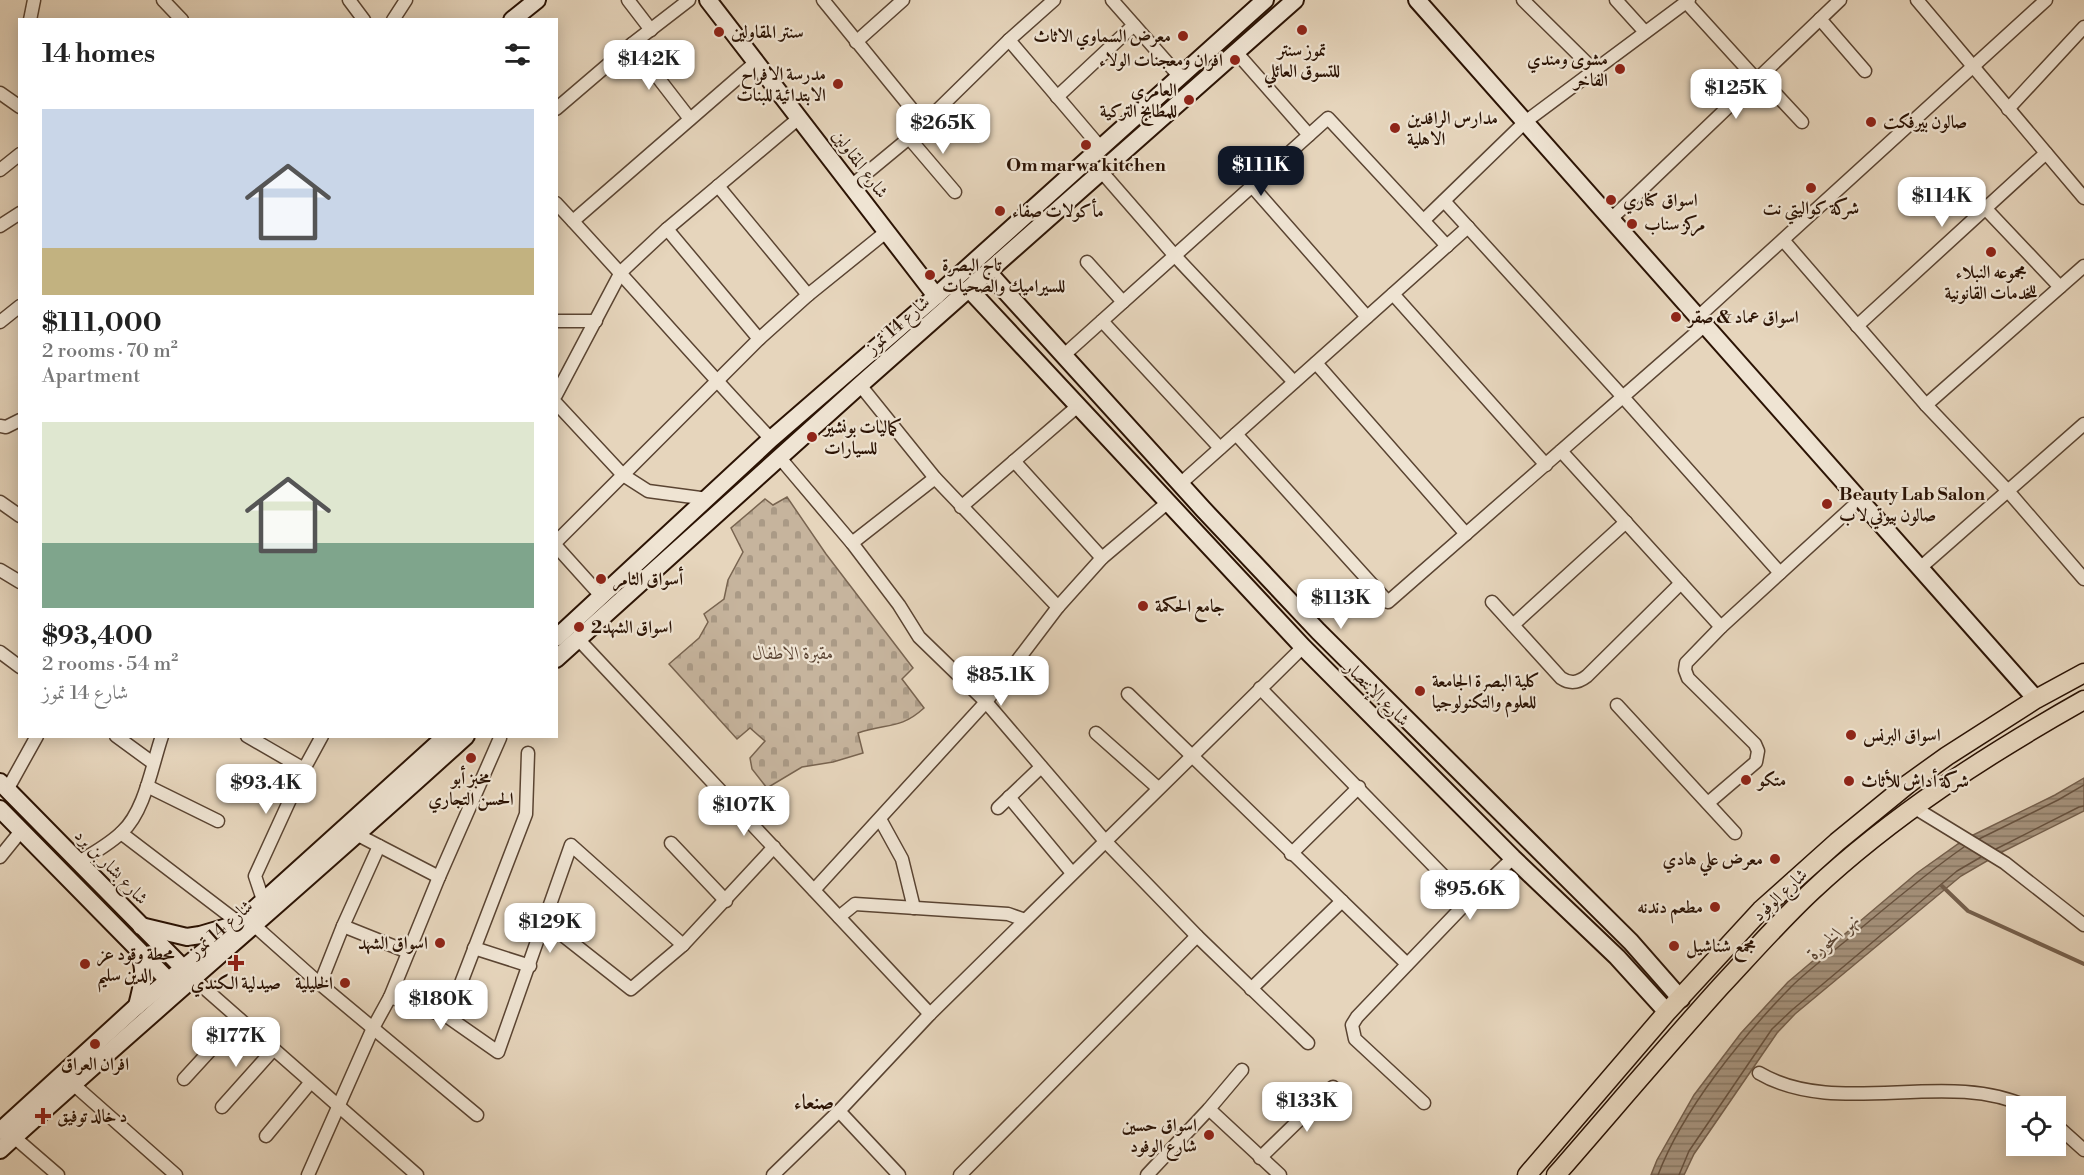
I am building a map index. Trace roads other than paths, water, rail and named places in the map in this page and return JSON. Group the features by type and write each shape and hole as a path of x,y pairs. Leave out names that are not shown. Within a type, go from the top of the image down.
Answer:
{"main road":[{"path":"514,18 537,0"},
{"name":"شارع المقاولين","path":"708,0 936,296"},
{"name":"شارع 14 تموز","path":"558,636 771,439 936,296 1265,0"},
{"name":"شارع 14 تموز","path":"558,657 860,385 1295,0"},
{"path":"1419,1 2036,699"},
{"name":"شارع الإنتصار","path":"988,272 1180,484 1318,631 1631,942 1681,999"},
{"name":"شارع الإنتصار","path":"969,289 1303,647 1513,858 1617,957 1667,1012"},
{"path":"1015,337 1031,321"},
{"name":"شارع الوفود","path":"1527,1175 1667,1012 1761,910 1837,842 1918,777 2036,699 2084,673"},
{"name":"شارع الوفود","path":"1557,1175 1693,1018 1812,890 1861,848 1945,786 2084,700"},
{"name":"شارع 14 تموز","path":"247,924 263,900 444,738"},
{"name":"شارع 14 تموز","path":"7,1134 72,1084 173,986 358,835 464,738"},
{"name":"شارع بشار بن برد","path":"4,786 188,973"},
{"path":"0,809 173,986"},
{"path":"141,926 187,937 247,924"},
{"path":"1617,957 1631,942"},
{"path":"133,945 143,961 143,979 138,1006"},
{"name":"شارع 14 تموز","path":"0,1150 7,1134 138,1006 173,986"}],"street":[{"path":"30,18 34,0"},
{"path":"163,0 180,18"},
{"path":"349,0 362,18"},
{"path":"398,17 406,0"},
{"path":"628,0 651,30"},
{"path":"558,107 632,44 689,0"},
{"path":"823,0 924,124"},
{"path":"856,42 903,0"},
{"path":"851,186 909,138 1009,40 1054,0"},
{"path":"1112,0 1180,77"},
{"path":"1522,0 1594,70"},
{"path":"1616,0 1645,33"},
{"path":"1611,219 1840,0"},
{"path":"1917,0 2084,198"},
{"path":"1236,434 1388,602 1623,397 1783,240 2046,0"},
{"path":"1424,220 1525,122 1688,1 1758,78 1802,122"},
{"path":"1820,19 1865,71"},
{"path":"1057,97 1134,25"},
{"path":"2008,109 2084,27"},
{"path":"1009,40 1101,148"},
{"path":"632,44 690,119"},
{"path":"1236,52 1309,135"},
{"path":"573,221 756,62"},
{"path":"0,93 18,106"},
{"path":"558,391 621,272 667,229 800,118"},
{"path":"1064,355 1328,118 1447,246"},
{"path":"909,138 955,192"},
{"path":"1857,326 2046,153"},
{"path":"0,170 18,156"},
{"path":"1101,171 1175,256 1294,382"},
{"path":"1251,185 1367,317"},
{"path":"718,186 808,295"},
{"path":"1444,201 1780,573"},
{"path":"558,205 771,439"},
{"path":"1985,208 2060,287"},
{"path":"0,226 18,214"},
{"path":"1180,484 1468,227"},
{"path":"667,229 759,339"},
{"path":"558,542 759,339 808,295 886,232"},
{"path":"1783,240 1926,405 2008,491 2084,579"},
{"path":"1087,262 1123,302"},
{"path":"1926,405 2084,266"},
{"path":"1393,294 1546,465"},
{"path":"0,321 18,308"},
{"path":"558,321 596,321"},
{"path":"1102,321 1220,448"},
{"path":"1316,363 1466,534"},
{"path":"860,385 934,477 1058,607"},
{"path":"558,405 623,475 648,491 708,499"},
{"path":"961,507 1078,405"},
{"path":"0,426 6,427 18,421"},
{"path":"1920,568 2084,424"},
{"path":"1561,451 1721,627"},
{"path":"780,458 852,543 899,605 919,637 986,702 1105,841 1197,936 1308,1043"},
{"path":"1014,461 1102,558"},
{"path":"852,543 934,477"},
{"path":"1708,803 1753,765 1758,755 1755,744 1686,674 1685,666 1688,659 1860,500"},
{"path":"0,502 18,515"},
{"path":"814,890 986,702 1058,607 1102,558 1167,503"},
{"path":"1513,624 1626,522"},
{"path":"558,546 602,597"},
{"path":"0,570 18,581"},
{"path":"1492,602 1560,678 1577,682 1587,676 1681,583"},
{"path":"579,640 930,1014"},
{"path":"773,1175 839,1111 930,1014 1303,647"},
{"path":"0,652 18,666"},
{"path":"1260,688 1468,901"},
{"path":"1128,694 1407,964"},
{"path":"1617,705 1736,833"},
{"path":"1096,733 1158,788"},
{"path":"4,786 36,738"},
{"path":"119,738 153,763"},
{"path":"79,862 121,833 134,817 147,786 161,738"},
{"path":"250,738 304,769"},
{"path":"263,900 255,876 304,769 321,738"},
{"path":"308,1175 373,1028 390,997 439,877 500,738"},
{"path":"448,1017 526,814 528,753"},
{"path":"998,808 1041,767"},
{"path":"147,786 218,820"},
{"path":"1291,854 1359,787"},
{"path":"1009,797 1072,873"},
{"path":"1915,808 2005,863 2084,926"},
{"path":"880,819 902,859 914,908"},
{"path":"0,857 21,831"},
{"path":"121,833 247,924 477,1114"},
{"path":"358,835 439,877"},
{"path":"671,843 726,901"},
{"path":"390,997 448,1017 498,1052 546,922 571,845 683,945"},
{"path":"320,984 379,846"},
{"path":"546,922 631,990 683,945 774,848"},
{"path":"1424,1103 1358,1043 1352,1030 1357,1017 1468,901 1513,858"},
{"path":"1251,989 1342,901"},
{"path":"839,917 855,904 1008,914 1025,920"},
{"path":"343,926 408,952"},
{"path":"960,1175 1197,936"},
{"path":"474,948 530,966"},
{"path":"188,973 417,1175"},
{"path":"184,1079 239,1019"},
{"path":"222,1107 273,1050"},
{"path":"1154,1173 1242,1070"},
{"path":"1759,1073 1780,1084 1803,1090 1971,1092 2006,1098"},
{"path":"266,1136 310,1083"},
{"path":"72,1084 176,1175"},
{"path":"1260,1158 1333,1087"},
{"path":"1209,1109 1280,1175"},
{"path":"839,1111 899,1175"},
{"path":"7,1134 58,1175"},
{"path":"2066,1134 2084,1150"}],"water":[{"name":"نهر الخورة","path":"2084,778 2084,811 2004,851 1961,876 1795,1014 1777,1033 1694,1154 1684,1175 1651,1175 1657,1160 1694,1095 1741,1033 1788,982 1917,873 1965,839 2055,795"}],"waterway":[{"path":"1942,886 1968,911 2084,964"}],"place":[{"name":"تموز سنتر للتسوق العائلي","path":"1302,30"},
{"name":"سنتر المقاولين","path":"719,32"},
{"name":"معرض السماوي الاثاث","path":"1183,36"},
{"name":"افران ومعجنات الولاء","path":"1235,60"},
{"name":"مشوى ومندي الفاخر","path":"1620,69"},
{"name":"مدرسة اﻻفراح اﻻبتدائية للبنات","path":"838,84"},
{"name":"العامري للمطابخ التركية","path":"1189,100"},
{"name":"صالون بيرفكت","path":"1871,122"},
{"name":"مدارس الرافدين اﻻهلية","path":"1395,128"},
{"name":"Om marwa kitchen","path":"1086,145"},
{"name":"شركة كواليتي نت","path":"1811,188"},
{"name":"اسواق كناري","path":"1611,200"},
{"name":"مأكولات صفاء","path":"1000,211"},
{"name":"مركز سناب","path":"1632,224"},
{"name":"مجموعه النبلاء للخدمات القانونية","path":"1991,252"},
{"name":"تاج البصرة للسيراميك والصحيات","path":"930,275"},
{"name":"اسواق عماد & صقر","path":"1676,317"},
{"name":"كماليات بونشير للسيارات","path":"812,437"},
{"name":"Beauty Lab Salon صالون بيوتي لاب","path":"1827,504"},
{"name":"أسواق الثامر","path":"601,579"},
{"name":"جامع الحكمة","path":"1143,606"},
{"name":"اسواق الشهد2","path":"579,627"},
{"name":"كلية البصرة الجامعة للعلوم والتكنولوجيا","path":"1420,691"},
{"name":"اسواق البرنس","path":"1851,735"},
{"name":"مخبز أبو الحسن التجاري","path":"471,758"},
{"name":"متكو","path":"1746,780"},
{"name":"شركة أداش للأثاث","path":"1849,781"},
{"name":"معرض علي هادي","path":"1775,859"},
{"name":"مطعم دندنه","path":"1715,907"},
{"name":"اسواق الشهد","path":"440,943"},
{"name":"مجمع شناشيل","path":"1674,946"},
{"name":"صيدلية الكندي","path":"236,963"},
{"name":"محطة وقود عز الدين سليم","path":"85,964"},
{"name":"الخليلية","path":"345,983"},
{"name":"افران العراق","path":"95,1044"},
{"name":"د خالد توفيق","path":"43,1116"},
{"name":"اسواق حسين شارع الوفود","path":"1209,1135"}],"district":[{"name":"صنعاء","path":"814,1103"}],"park label":[{"name":"مقبرة الاطفال","path":"793,653"}]}
